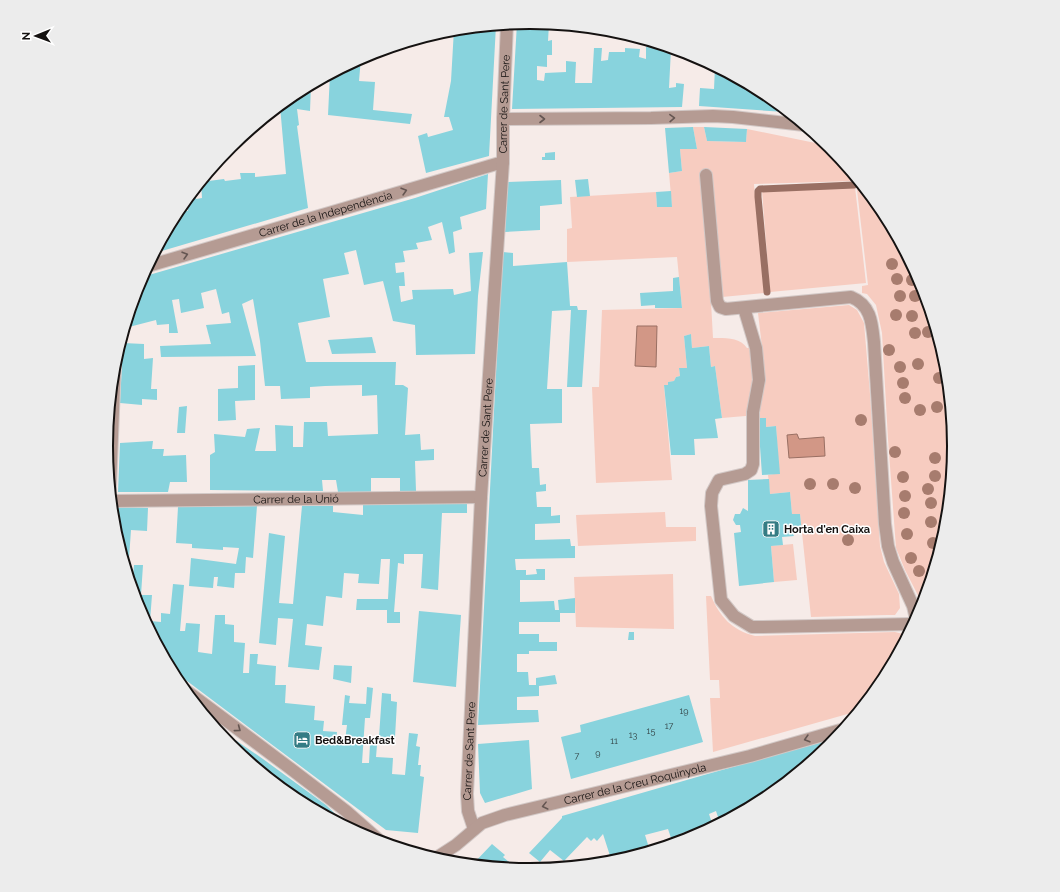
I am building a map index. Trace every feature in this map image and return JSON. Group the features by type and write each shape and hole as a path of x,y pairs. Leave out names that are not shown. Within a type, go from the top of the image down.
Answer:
{"street":[{"name":"Carrer de Sant Pere","path":"474,829 468,811 467,794 481,498 503,162 503,119 507,30"},
{"path":"503,119 719,116 795,124"},
{"name":"Carrer de la Independència","path":"155,264 503,162"},
{"path":"706,175 717,301 720,307 726,309 744,308 851,297 858,300 869,314 874,342 885,524 888,546 893,562 914,609"},
{"path":"744,308 756,348 759,380 753,412 753,464 751,470 745,474 719,480 712,493 711,506 721,600 734,616 752,627 907,624"},
{"name":"Carrer de la Unió","path":"117,501 481,498"},
{"path":"199,700 293,770 346,811 366,829"},
{"name":"Carrer de la Creu Roquinyola","path":"443,854 456,845 482,823 505,815 750,756 835,731"}],"shaded area":[{"path":"693,127 704,127 707,141 746,142 747,129 817,143 852,181 754,184 764,293 722,297 723,301 711,302 713,338 727,338 736,340 744,344 747,348 762,347 758,313 849,305 857,310 864,323 880,546 884,562 899,594 900,608 895,615 811,617 800,514 792,514 790,492 770,494 768,475 779,473 776,426 766,427 766,418 758,418 757,415 722,418 715,366 711,367 709,346 692,348 691,334 684,336 687,368 679,368 680,376 676,377 674,381 668,382 668,385 664,385 672,480 596,483 592,387 599,387 602,310 682,308 677,257 567,262 567,229 572,228 570,197 656,192 657,207 672,207 669,173 682,171 680,149 697,149"},
{"path":"855,187 866,283 770,292 762,191"},
{"path":"857,187 877,214 904,262 925,312 939,365 946,419 946,473 939,527 933,554 919,597 896,548 882,333 876,305 867,294 862,293 862,286 868,285"},
{"path":"637,326 657,326 656,367 635,366"},
{"path":"797,434 799,439 824,437 825,456 789,458 787,435"},
{"path":"665,512 666,527 696,527 696,541 578,546 576,515"},
{"path":"793,544 797,580 774,582 771,546"},
{"path":"673,574 674,629 576,627 574,577"},
{"path":"706,596 711,596 718,610 728,622 740,630 755,636 895,632 902,634 877,678 850,713 713,752 710,698 720,698 719,680 710,680"}],"building":[{"path":"517,29 549,30 548,41 552,40 552,55 547,55 547,67 537,66 537,80 544,81 545,73 566,72 566,61 576,62 575,83 592,83 594,48 602,48 601,61 608,60 609,52 625,52 625,48 640,49 639,57 646,59 646,47 653,48 671,54 669,88 676,87 676,83 684,84 682,107 512,109"},
{"path":"496,31 489,156 426,173 418,136 427,133 428,137 453,130 449,117 444,117 451,81 454,36"},
{"path":"360,65 359,81 375,82 373,110 412,114 410,124 328,115 330,81"},
{"path":"715,72 762,99 779,112 699,106 700,88 714,89"},
{"path":"311,92 310,111 297,109 299,125 297,126 308,208 162,251 183,214 185,211 188,211 188,208 196,196 196,199 202,198 201,189 208,181 241,179 240,173 255,173 255,177 286,174 281,112"},
{"path":"693,127 697,149 680,149 682,171 669,173 665,128"},
{"path":"704,127 747,129 746,142 707,141"},
{"path":"555,152 555,160 542,160 542,157 545,157 545,153"},
{"path":"488,174 486,209 460,217 462,229 453,232 455,252 449,254 442,222 428,227 432,240 416,243 418,249 403,251 405,262 395,263 396,273 404,272 405,286 399,286 401,302 413,299 412,290 453,289 454,295 471,291 469,253 483,252 478,296 475,354 416,355 415,325 393,321 383,281 364,285 356,250 344,253 349,274 323,279 330,317 298,323 306,362 396,362 395,385 403,385 408,388 405,435 420,434 421,450 434,449 434,460 415,461 416,491 400,491 400,478 371,478 371,492 338,492 336,480 322,480 323,491 210,490 210,455 215,452 214,434 245,437 247,429 260,428 255,451 276,451 275,425 293,426 293,447 303,447 304,422 327,422 328,436 378,434 377,395 362,396 362,385 325,386 310,387 310,398 281,399 280,386 265,386 253,299 242,304 256,356 161,357 160,346 211,344 206,325 231,323 229,312 222,314 216,289 201,293 204,308 181,313 179,299 172,300 178,333 169,333 169,324 157,325 156,320 131,327 150,275 415,198"},
{"path":"588,179 590,196 577,197 575,180"},
{"path":"561,180 562,204 540,206 540,230 505,232 507,182"},
{"path":"671,191 672,207 657,207 656,192"},
{"path":"503,252 513,253 513,266 567,262 570,306 577,306 578,310 587,310 582,387 567,387 571,310 552,311 547,389 562,389 562,423 530,424 532,468 539,468 540,485 546,484 546,491 536,492 537,507 551,507 551,516 560,515 560,523 535,524 535,540 570,539 571,546 575,546 575,558 515,559 516,570 526,570 526,575 537,574 536,569 545,569 545,580 520,580 520,602 554,601 555,610 559,610 558,600 575,598 575,613 560,613 560,622 519,622 519,634 539,634 539,642 557,642 557,651 529,651 529,654 517,654 517,672 528,672 529,685 536,685 536,678 555,675 557,684 539,686 539,696 517,697 517,710 538,710 539,722 478,725 499,313"},
{"path":"679,277 682,308 655,308 655,305 641,306 640,293 673,291 673,278"},
{"path":"691,334 692,348 709,346 711,367 715,366 722,418 715,419 718,438 694,439 695,455 671,455 664,385 668,385 668,382 674,381 676,377 680,376 679,368 687,368 684,336"},
{"path":"372,337 376,353 332,354 328,340"},
{"path":"126,343 144,344 144,359 153,358 151,389 157,389 157,400 142,399 142,405 120,403 122,360"},
{"path":"255,365 255,400 235,401 236,420 218,421 218,389 238,388 238,366"},
{"path":"187,406 185,433 177,433 179,407"},
{"path":"758,418 766,418 766,427 776,426 780,474 762,475"},
{"path":"153,441 152,449 164,449 163,456 186,455 187,482 170,482 168,492 118,492 120,443"},
{"name":"Horta d'en Caixa","path":"769,479 770,494 790,492 792,514 800,514 802,533 793,534 794,536 782,537 783,545 771,546 774,582 739,586 734,533 741,532 740,525 736,525 733,520 735,514 740,514 743,508 748,511 748,480"},
{"path":"363,504 467,504 467,513 442,513 438,590 421,588 423,554 404,554 404,564 398,563 394,612 400,612 400,623 387,623 387,610 356,610 357,599 388,599 390,559 381,559 379,584 358,583 359,574 344,573 342,598 326,596 323,626 307,624 305,645 322,647 319,670 288,667 293,619 278,618 276,645 259,643 269,533 285,536 279,603 293,604 302,506 333,506 333,512 363,515"},
{"path":"257,506 253,558 246,557 245,573 235,573 234,588 217,586 218,577 214,577 213,588 189,586 191,558 236,564 239,548 223,547 223,550 192,548 192,544 176,543 178,507"},
{"path":"118,507 148,508 147,531 131,530 129,560"},
{"path":"134,565 143,565 141,595 152,595 150,617 145,606 133,574"},
{"path":"173,584 184,585 180,631 185,631 186,623 200,624 198,652 212,654 215,615 225,615 225,624 234,625 234,642 245,643 243,673 249,673 250,654 258,654 257,664 276,666 275,685 286,685 285,703 315,706 314,720 324,721 323,731 337,732 336,739 345,741 347,725 342,725 345,695 350,696 349,703 366,704 367,687 373,688 370,718 365,718 362,763 369,763 370,744 377,745 376,757 393,758 392,774 405,775 409,733 418,734 416,746 420,747 418,765 421,765 420,776 424,777 418,833 386,830 183,678 152,621 161,622 161,613 170,614"},
{"path":"419,611 461,615 456,687 413,682"},
{"path":"629,632 634,632 634,640 628,640"},
{"path":"334,665 352,666 351,683 333,679"},
{"path":"382,693 391,694 391,701 397,702 395,737 379,737"},
{"path":"689,695 703,742 571,779 561,737 581,732 580,725"},
{"path":"232,738 263,759 326,805 336,815 298,793 276,777 255,760"},
{"path":"529,740 532,789 485,803 480,793 478,744"},
{"path":"825,741 805,760 762,793 718,818 716,811 709,814 711,821 671,838 668,829 645,835 648,846 610,855 603,834 597,841 594,838 591,841 587,837 564,861 550,850 540,862 529,853 562,818 562,816"},
{"path":"492,844 505,855 503,857 509,862 503,862 478,859"}],"waterway":[{"path":"767,292 758,191 760,189 854,185"}],"place":[{"name":"Horta d'en Caixa","path":"771,529"},
{"name":"Bed&Breakfast","path":"302,740"}]}
